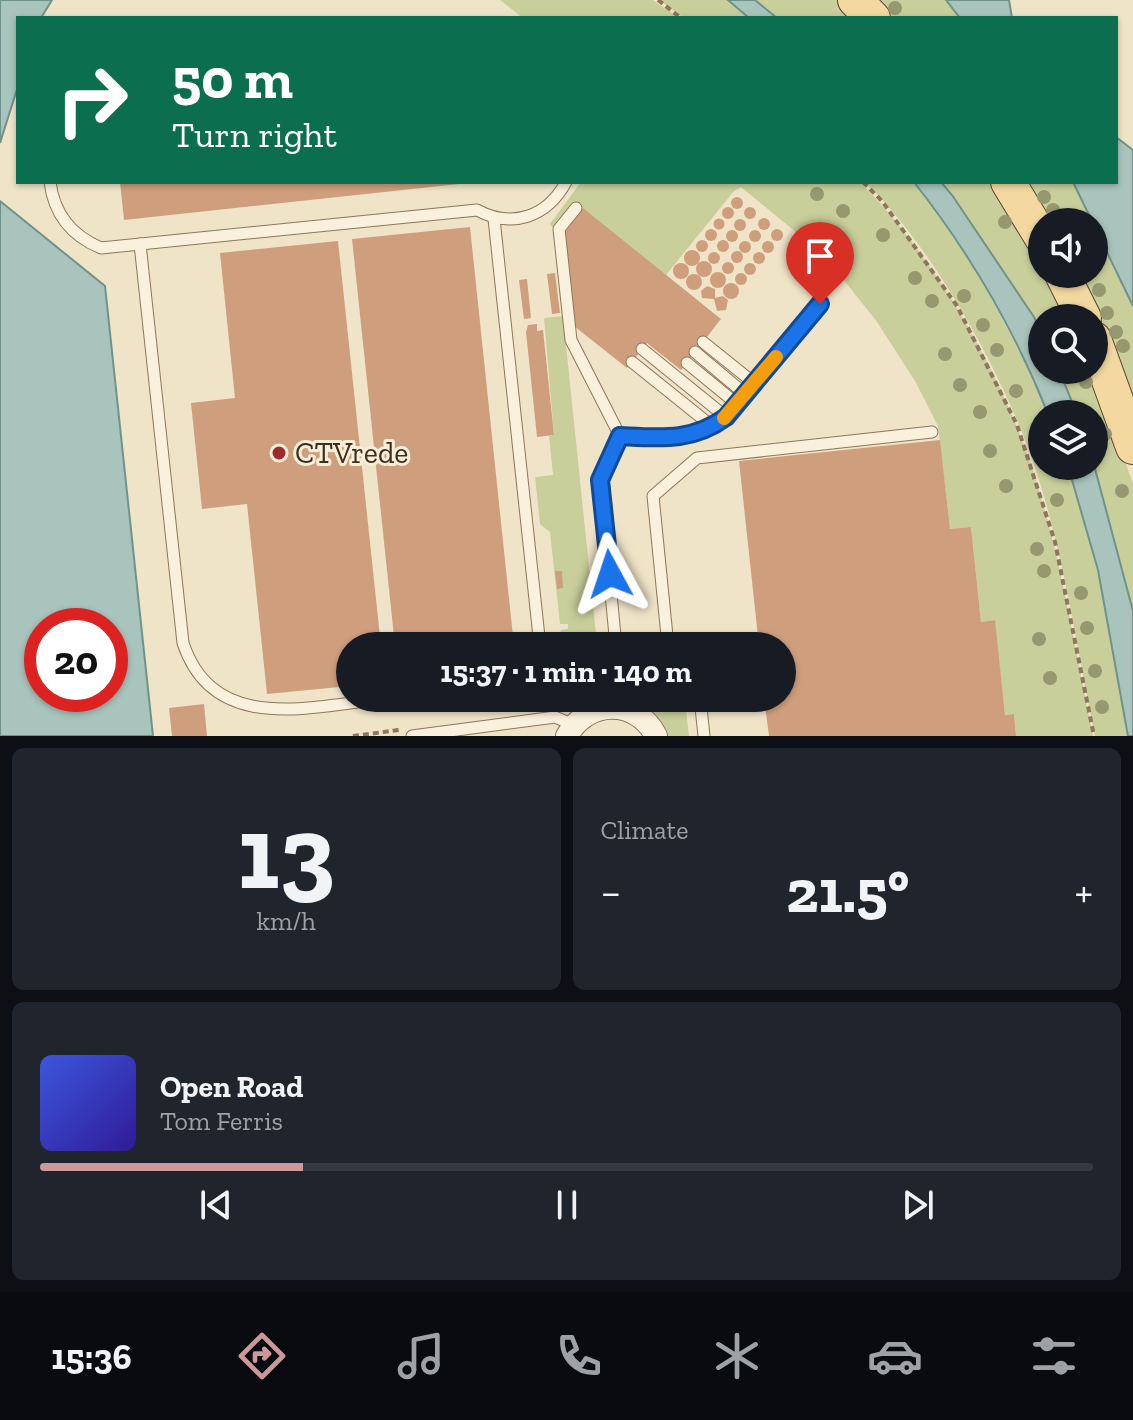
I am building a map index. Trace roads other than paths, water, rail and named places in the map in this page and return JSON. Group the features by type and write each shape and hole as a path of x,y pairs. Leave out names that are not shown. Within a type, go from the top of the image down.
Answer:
{"main road":[{"path":"855,0 871,16"},
{"path":"1009,184 1028,215"},
{"path":"1108,378 1133,447"}],"street":[{"path":"633,712 656,736"}],"lane":[{"path":"50,184 56,207 79,236 101,248 477,210 494,219 516,220 538,212 564,184"},
{"path":"576,208 559,229 571,340 620,436"},
{"path":"494,219 538,632"},
{"path":"140,244 183,643 195,671 226,700 260,711 336,703"},
{"path":"620,436 674,438 699,434 713,427 726,417 820,304"},
{"path":"741,399 699,347 754,383"},
{"path":"642,349 726,417"},
{"path":"632,362 713,427"},
{"path":"687,363 741,399"},
{"path":"667,632 653,496 697,458 932,432"},
{"path":"615,632 600,480 620,436"},
{"path":"701,712 704,736"},
{"path":"412,736 555,717 575,718"}],"water":[{"path":"0,0 52,0 42,16 16,16 16,92 0,143"},
{"path":"728,0 755,0 775,16 747,16"},
{"path":"946,0 1009,0 1012,16 958,16"},
{"path":"1118,139 1133,150 1133,306 1108,254 1108,208 1086,208 1074,184 1118,184"},
{"path":"915,184 943,184 1028,308 1028,368 989,293 954,236"},
{"path":"0,201 105,286 153,736 0,736"},
{"path":"1035,384 1065,384 1071,400 1042,400"},
{"path":"1072,480 1098,480 1133,611 1133,736 1128,736 1098,570"}],"place":[{"name":"CTVrede","path":"279,453"}]}
